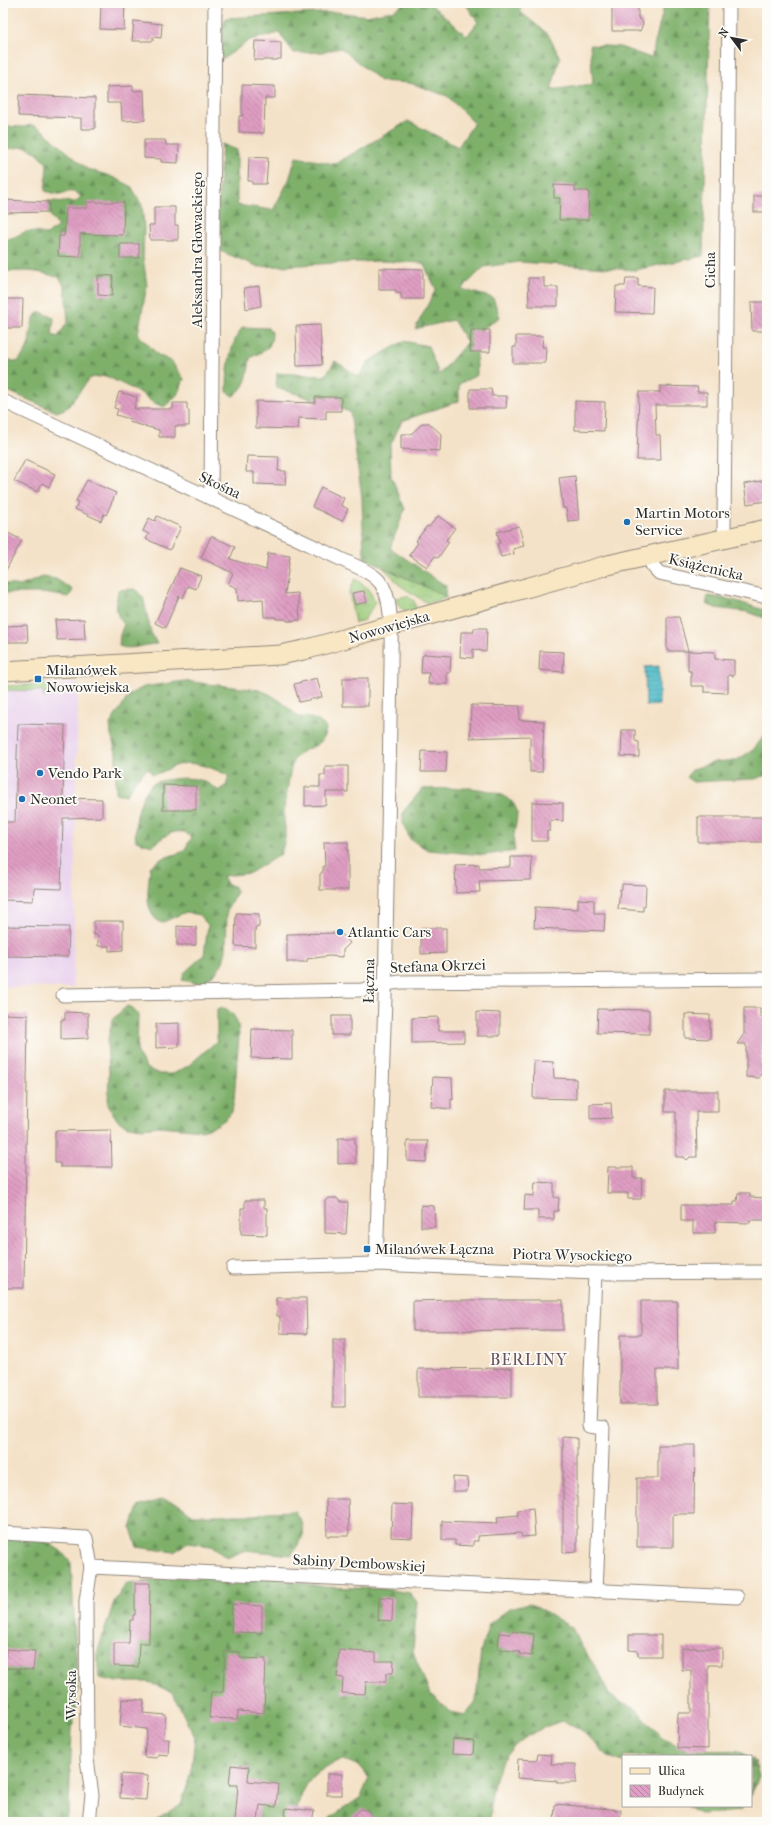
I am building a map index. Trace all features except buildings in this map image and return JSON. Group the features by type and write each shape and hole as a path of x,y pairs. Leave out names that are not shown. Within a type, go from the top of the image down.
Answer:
{"street":[{"name":"Aleksandra Głowackiego","path":"208,497 210,491 215,3"},
{"name":"Cicha","path":"726,538 724,520 728,3"},
{"name":"Skośna","path":"3,401 362,569 376,577 387,594 390,626"},
{"name":"Nowowiejska","path":"3,671 280,655 304,650 649,555 767,529"},
{"name":"Książenicka","path":"649,555 652,565 659,573 767,597"},
{"name":"Łączna","path":"376,1264 385,984 391,673 390,626"},
{"name":"Stefana Okrzei","path":"63,995 362,990 385,984 401,982 767,979"},
{"name":"Piotra Wysockiego","path":"233,1268 376,1264 595,1273 767,1272"},
{"path":"595,1273 589,1426 603,1428 596,1591"},
{"path":"3,1533 86,1538 91,1567"},
{"name":"Sabiny Dembowskiej","path":"91,1567 737,1597"},
{"name":"Wysoka","path":"89,1822 92,1795 87,1759 86,1601 91,1567"}],"shaded area":[{"path":"78,683 73,988 3,987 3,686"}],"green space":[{"path":"406,3 429,3 467,36 478,22 465,3 525,3 519,11 548,34 560,58 551,90 593,84 590,45 620,47 651,58 665,3 710,3 703,256 635,270 519,262 484,267 462,289 493,298 500,317 476,333 477,375 459,384 459,401 402,421 390,446 391,476 405,509 390,548 446,586 445,596 364,558 362,498 350,412 276,387 277,373 325,376 335,361 359,377 368,362 404,341 428,346 439,375 467,342 453,320 415,329 436,289 423,263 379,261 259,267 215,249 222,144 237,150 237,205 273,210 289,180 296,157 335,164 408,121 458,147 474,123 447,96 410,83 380,81 341,48 322,52 294,53 279,33 250,40 223,59 215,47 226,18 337,12 367,16 394,10"},
{"path":"31,125 40,128 87,169 110,176 131,186 142,205 144,228 143,258 147,285 138,334 158,355 171,361 184,379 177,395 164,407 152,402 141,393 106,376 90,378 67,408 57,412 3,389 3,358 17,362 22,356 29,343 32,322 39,311 54,318 52,335 58,337 68,321 65,287 59,277 26,271 3,270 3,240 32,231 47,235 58,226 45,208 48,201 75,202 81,197 73,192 59,194 45,191 47,164 42,158 33,150 25,147 10,149 3,147 3,126 24,127"},
{"path":"243,327 268,328 272,332 272,338 267,349 250,358 246,380 241,389 233,396 227,392 228,367 235,341"},
{"path":"382,567 446,596 446,598 427,603 398,584"},
{"path":"43,577 56,579 73,590 69,597 42,593 3,593 3,583 20,586"},
{"path":"355,579 369,589 375,603 364,620 355,623 349,593"},
{"path":"135,589 143,597 151,632 157,644 128,648 119,646 120,635 124,624 117,613 116,604 118,590"},
{"path":"407,596 414,601 417,611 406,611 399,606 396,598"},
{"path":"708,596 733,600 767,611 767,619 748,612 716,608 706,604"},
{"path":"184,681 259,690 276,698 299,717 314,719 326,728 322,741 303,751 292,763 284,814 285,839 281,854 250,873 223,876 227,884 235,887 237,892 227,910 226,951 223,962 215,974 201,984 182,980 184,973 204,955 208,925 199,915 186,912 161,923 151,912 148,898 150,867 161,859 182,852 191,838 185,832 175,832 167,835 152,846 136,841 136,820 146,791 153,784 171,779 191,778 205,782 219,791 226,786 229,776 212,768 187,763 177,765 156,774 152,774 148,768 137,779 126,795 116,793 116,753 110,724 130,694 144,687"},
{"path":"53,684 55,693 51,696 44,697 44,691 3,690 3,686"},
{"path":"767,732 767,775 755,779 693,782 686,777 693,769 715,762 737,760 753,750"},
{"path":"471,788 499,794 506,797 515,806 517,813 514,839 515,851 484,855 428,850 410,839 403,824 403,812 422,789"},
{"path":"127,1006 133,1008 138,1015 137,1053 146,1068 159,1074 173,1074 188,1066 217,1041 217,1009 225,1008 232,1014 237,1023 239,1036 234,1100 232,1112 227,1118 217,1125 202,1130 159,1126 142,1128 128,1126 118,1121 108,1105 109,1072 107,1042 113,1019"},
{"path":"163,1499 180,1505 193,1515 255,1515 268,1512 294,1511 302,1524 302,1538 291,1555 245,1550 227,1558 211,1546 188,1543 174,1552 137,1547 131,1528 138,1507"},
{"path":"3,1538 47,1542 61,1551 71,1563 78,1690 72,1730 69,1807 65,1822 3,1822"},
{"path":"246,1574 325,1587 384,1589 410,1593 417,1602 413,1652 430,1694 451,1712 465,1715 476,1701 481,1650 489,1624 510,1608 529,1603 572,1628 582,1647 600,1674 609,1695 638,1711 662,1737 687,1750 739,1751 745,1755 622,1755 622,1762 609,1757 579,1728 562,1721 529,1735 519,1742 504,1759 494,1782 490,1822 328,1822 330,1818 361,1797 369,1778 359,1766 342,1759 321,1770 308,1783 300,1799 294,1822 152,1822 181,1805 191,1772 195,1737 172,1692 148,1682 118,1682 99,1678 97,1653 114,1602 126,1584 164,1579"},
{"path":"752,1759 755,1761 759,1777 752,1793"},
{"path":"689,1807 743,1807 740,1811 701,1814"}],"water":[{"path":"659,666 659,705 646,706 645,667"}],"place":[{"name":"Martin Motors Service","path":"627,522"},
{"name":"Milanówek Nowowiejska","path":"38,679"},
{"name":"Vendo Park","path":"40,773"},
{"name":"Neonet","path":"22,799"},
{"name":"Atlantic Cars","path":"340,932"},
{"name":"Milanówek Łączna","path":"367,1249"}],"district":[{"name":"BERLINY","path":"529,1359"}]}
